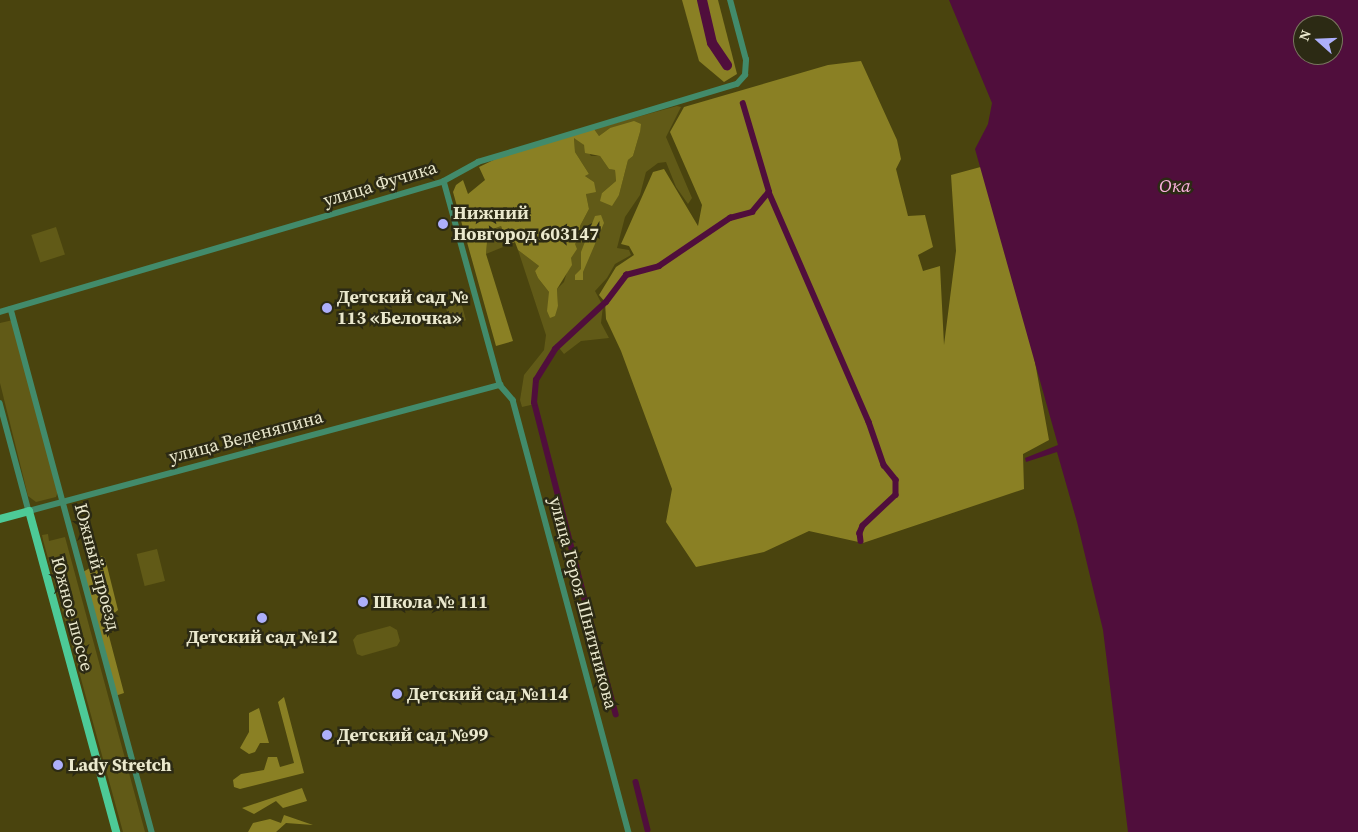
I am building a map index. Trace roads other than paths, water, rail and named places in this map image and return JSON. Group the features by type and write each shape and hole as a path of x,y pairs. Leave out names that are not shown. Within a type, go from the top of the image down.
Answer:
{"main road":[{"name":"улица Веденяпина","path":"0,519 29,511"},
{"name":"Южное шоссе","path":"29,511 116,832"}],"street":[{"name":"улица Фучика","path":"0,312 444,181 478,162 737,84 745,76 746,60 730,0"},
{"path":"444,181 500,385"},
{"name":"Южный проезд","path":"11,309 152,832"},
{"name":"улица Веденяпина","path":"29,511 500,385"},
{"name":"улица Героя Шнитникова","path":"500,385 513,400 629,832"},
{"name":"Южное шоссе","path":"0,403 29,511"}],"water":[{"name":"Ока","path":"949,0 1358,0 1358,832 1128,832 1103,630 1077,522 1057,452 1026,462 1025,458 1058,445 975,149 988,124 992,103"}],"waterway":[{"path":"702,0 712,43 727,65"},
{"path":"585,601 534,403 536,380 555,349 606,302 626,275 659,266 730,218 752,212 769,192 743,104"},
{"path":"769,192 869,422 884,465 896,480 896,495 863,526 860,533 861,541"},
{"path":"588,611 616,714"},
{"path":"636,782 648,830"}],"place":[{"name":"Нижний Новгород 603147","path":"443,224"},
{"name":"Детский сад № 113 «Белочка»","path":"327,308"},
{"name":"Школа № 111","path":"363,602"},
{"name":"Детский сад №12","path":"262,618"},
{"name":"Детский сад №114","path":"397,694"},
{"name":"Детский сад №99","path":"327,735"},
{"name":"Lady Stretch","path":"58,765"}]}
